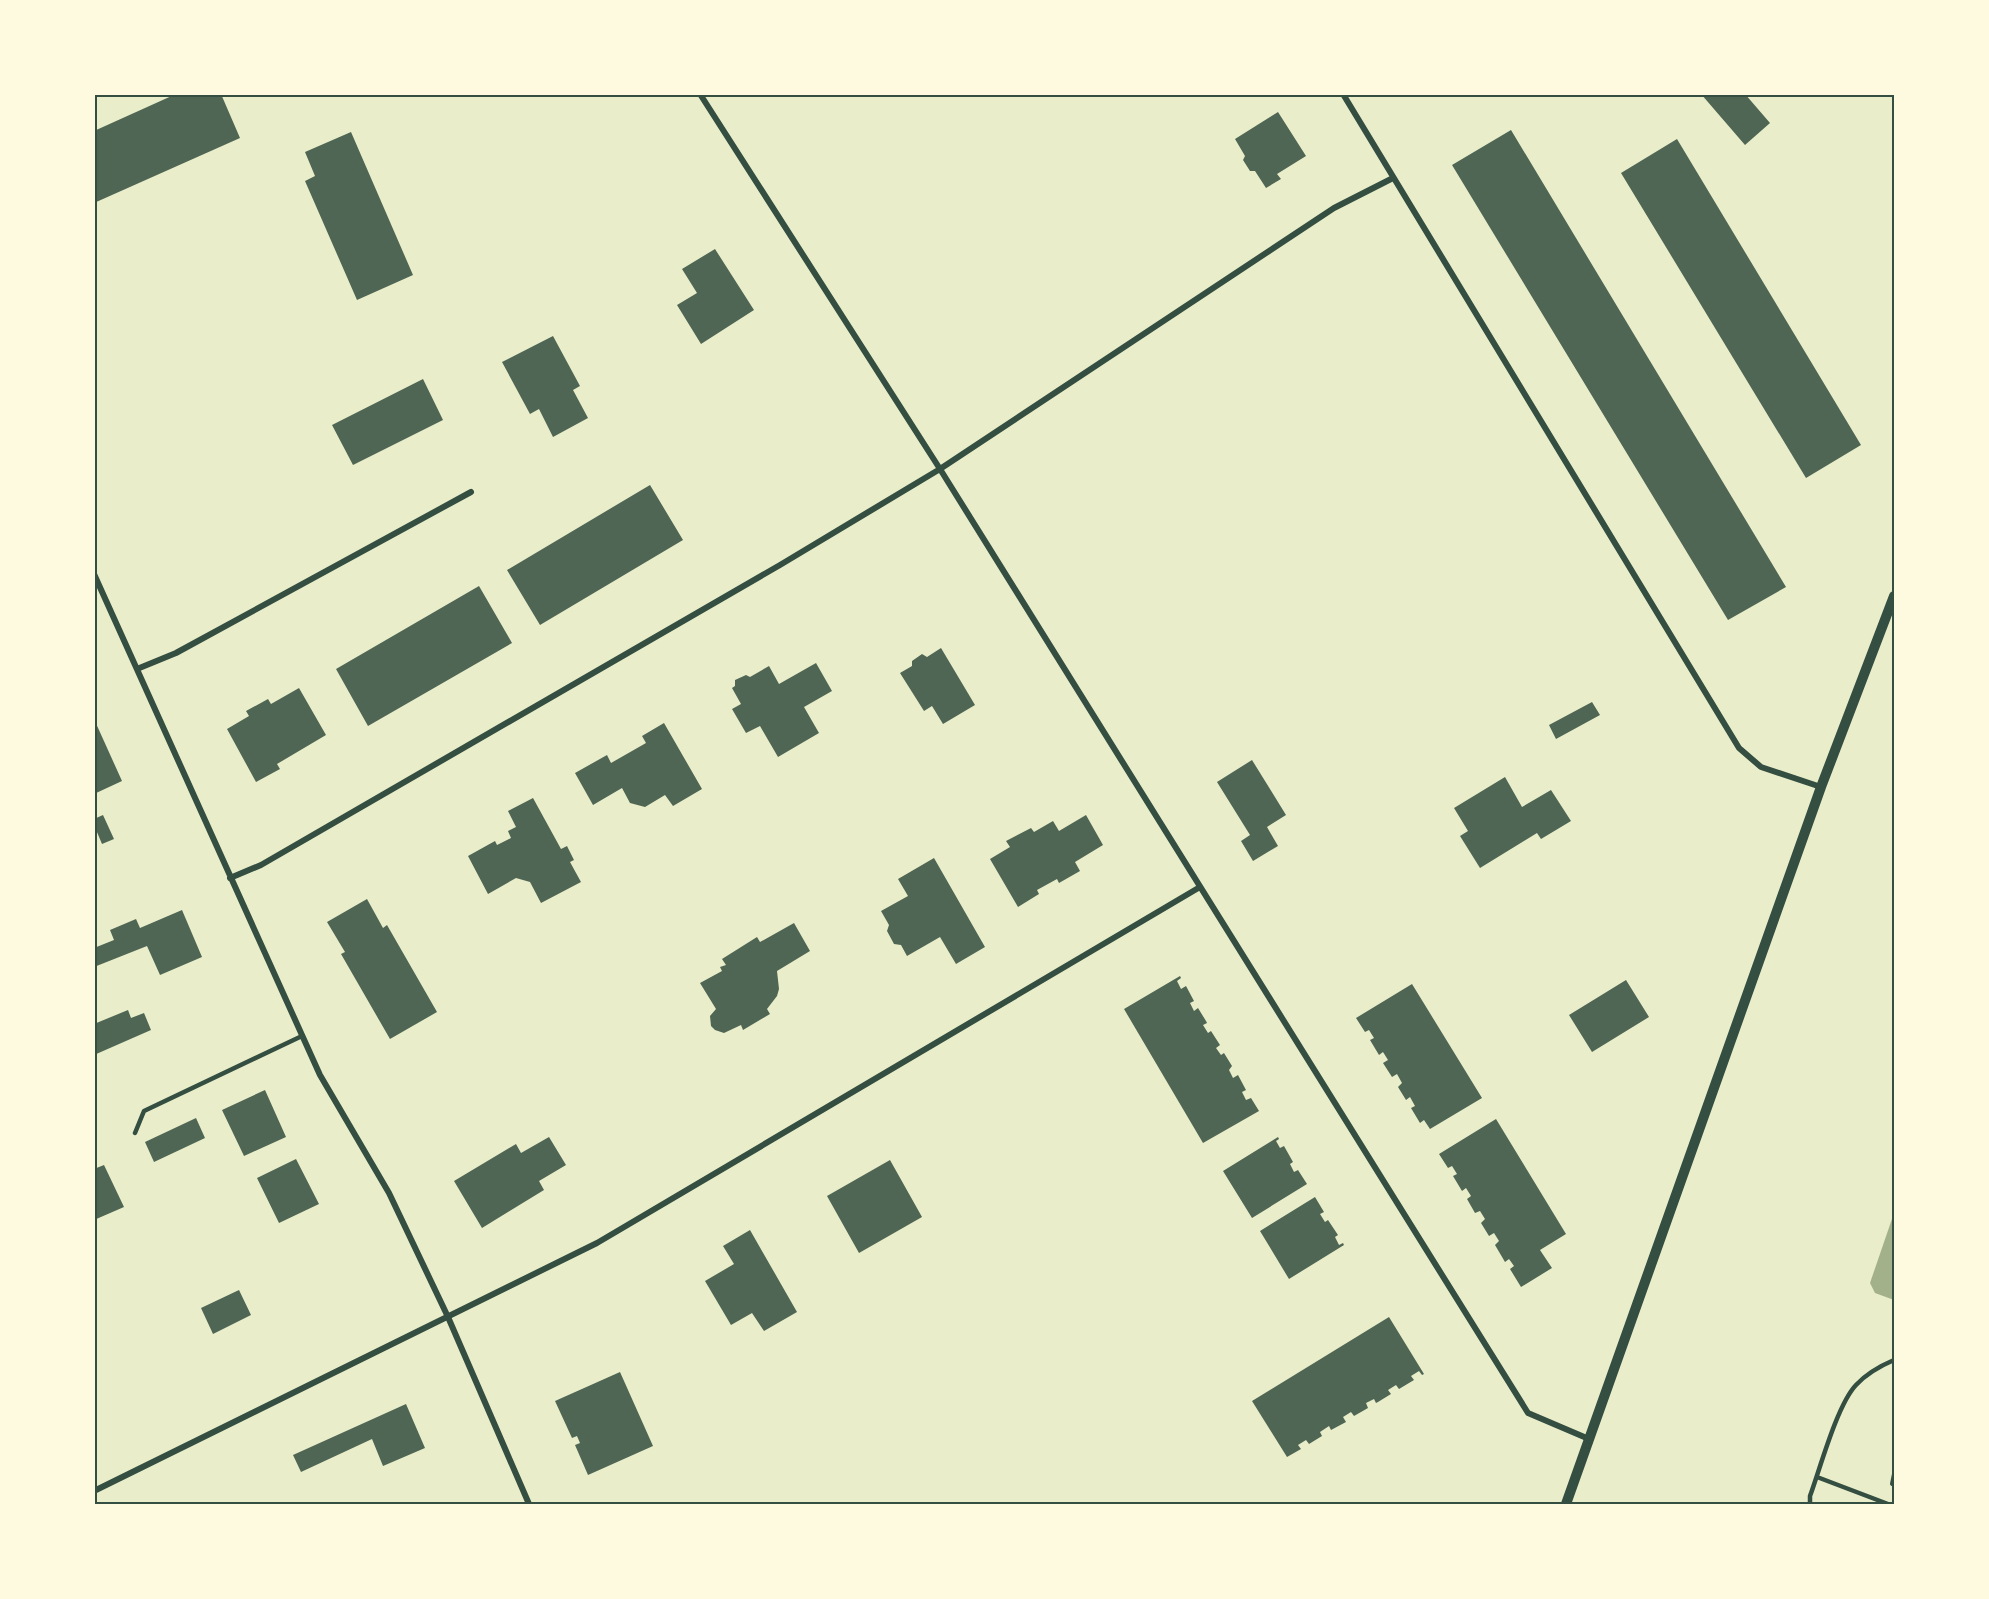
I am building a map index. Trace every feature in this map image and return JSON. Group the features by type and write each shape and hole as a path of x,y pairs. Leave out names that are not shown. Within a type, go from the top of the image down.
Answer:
{"street":[{"path":"700,94 940,469 1528,1413 1588,1439"},
{"path":"1343,94 1739,748 1761,767 1821,787"},
{"path":"230,878 261,865 780,565 940,469 1334,208 1393,178"},
{"path":"137,669 176,653 471,492"},
{"path":"94,574 320,1075 389,1193 448,1317 529,1504"},
{"path":"1566,1504 1821,787 1894,596"},
{"path":"94,1491 597,1243 1200,887"}],"lane":[{"path":"135,1132 144,1111 302,1036"},
{"path":"1810,1504 1810,1496 1843,1405 1855,1386 1873,1371 1894,1360"},
{"path":"1817,1477 1880,1503 1888,1504"}],"shaded area":[{"path":"1894,1213 1894,1300 1875,1293 1870,1283"}],"building":[{"path":"176,94 221,94 240,138 94,203 94,131"},
{"path":"1701,94 1745,94 1770,123 1745,145"},
{"path":"1278,112 1306,156 1277,174 1281,179 1266,188 1255,171 1250,171 1243,160 1245,156 1235,139"},
{"path":"1511,130 1786,587 1728,620 1452,165"},
{"path":"351,132 413,275 357,300 305,181 315,176 305,152"},
{"path":"1677,139 1861,445 1806,478 1621,173"},
{"path":"715,249 754,310 701,344 677,305 697,293 682,269"},
{"path":"553,336 580,386 573,390 588,418 553,437 539,409 530,414 502,362"},
{"path":"423,379 443,420 353,465 332,425"},
{"path":"650,485 683,540 540,625 507,570"},
{"path":"479,586 512,643 368,726 336,669"},
{"path":"941,648 975,705 943,724 932,706 924,711 900,673 912,666 912,661 922,654 927,657"},
{"path":"816,663 832,691 804,707 819,733 778,757 760,726 746,733 732,709 741,704 732,688 735,686 735,680 746,675 750,677 769,666 779,684"},
{"path":"299,688 326,735 277,764 280,769 256,782 227,729 249,716 246,711 268,699 271,704"},
{"path":"1592,702 1600,715 1556,739 1549,725"},
{"path":"94,719 122,781 94,794"},
{"path":"664,723 702,789 673,806 665,795 645,807 630,803 622,788 593,805 575,773 607,755 611,763 646,743 642,736"},
{"path":"1252,760 1286,815 1267,827 1278,846 1253,861 1241,841 1250,835 1217,782"},
{"path":"1505,777 1522,807 1551,790 1571,821 1541,839 1537,833 1480,868 1460,836 1468,831 1454,808"},
{"path":"533,798 561,849 567,846 574,860 570,862 581,882 541,903 530,882 516,878 488,894 468,856 495,841 497,845 511,838 508,831 516,827 508,811"},
{"path":"103,815 114,839 102,844 94,825 94,819"},
{"path":"1086,815 1103,845 1075,862 1080,871 1059,883 1057,879 1037,890 1039,894 1018,907 990,859 1010,847 1006,841 1031,828 1034,832 1053,821 1059,831"},
{"path":"934,858 985,947 956,964 940,937 907,956 901,945 894,944 887,931 889,925 881,911 908,896 898,879"},
{"path":"367,899 383,928 387,925 437,1012 390,1039 341,954 345,952 327,922"},
{"path":"182,910 202,957 160,975 147,946 94,967 94,948 114,940 110,930 136,919 140,928"},
{"path":"794,923 810,951 777,971 779,989 777,996 767,1009 770,1014 743,1030 741,1025 724,1033 715,1030 711,1026 710,1016 716,1009 700,983 722,971 720,967 726,965 722,959 757,937 760,942"},
{"path":"1180,976 1181,978 1177,981 1181,989 1186,986 1194,1001 1190,1003 1194,1011 1198,1008 1207,1023 1203,1025 1208,1033 1211,1031 1220,1045 1216,1048 1221,1055 1224,1053 1232,1066 1229,1070 1233,1078 1238,1075 1246,1090 1242,1092 1246,1100 1251,1098 1259,1111 1203,1143 1124,1009"},
{"path":"1626,980 1649,1017 1592,1052 1569,1015"},
{"path":"1412,984 1482,1098 1430,1129 1424,1120 1420,1123 1411,1108 1415,1106 1410,1097 1406,1100 1398,1087 1402,1083 1397,1074 1392,1077 1383,1063 1388,1060 1383,1052 1379,1055 1370,1040 1374,1038 1369,1030 1365,1032 1356,1018"},
{"path":"128,1010 131,1018 144,1013 151,1030 94,1055 94,1024"},
{"path":"265,1090 286,1137 244,1156 222,1110"},
{"path":"196,1118 205,1138 154,1162 145,1142"},
{"path":"1496,1119 1566,1234 1540,1250 1552,1268 1521,1287 1510,1269 1514,1266 1509,1259 1505,1262 1495,1245 1499,1241 1494,1233 1489,1236 1481,1223 1485,1219 1480,1211 1475,1213 1467,1199 1471,1196 1466,1188 1462,1191 1453,1176 1457,1174 1452,1166 1448,1168 1439,1154"},
{"path":"549,1137 566,1165 539,1181 544,1190 482,1228 454,1181 516,1144 521,1153"},
{"path":"1278,1137 1276,1141 1280,1148 1284,1146 1293,1162 1290,1164 1294,1172 1298,1170 1307,1184 1252,1218 1223,1171"},
{"path":"296,1159 319,1204 279,1223 257,1178"},
{"path":"890,1160 922,1217 859,1253 827,1196"},
{"path":"104,1165 124,1207 94,1220 94,1169"},
{"path":"1315,1197 1324,1212 1320,1214 1325,1222 1328,1220 1338,1235 1335,1237 1339,1245 1343,1243 1344,1245 1289,1279 1260,1231"},
{"path":"750,1230 797,1312 764,1331 752,1313 731,1325 705,1281 734,1264 723,1246"},
{"path":"239,1290 251,1315 213,1334 201,1308"},
{"path":"1389,1317 1424,1374 1422,1375 1419,1371 1411,1376 1414,1380 1399,1389 1396,1385 1388,1390 1391,1394 1378,1402 1376,1403 1374,1399 1366,1403 1368,1408 1354,1416 1351,1412 1343,1417 1346,1422 1331,1430 1329,1426 1320,1432 1322,1436 1309,1444 1306,1440 1298,1445 1301,1449 1287,1457 1252,1401"},
{"path":"620,1372 653,1446 588,1475 575,1445 580,1443 577,1436 572,1438 555,1401"},
{"path":"406,1404 425,1448 383,1466 372,1439 301,1472 293,1455"}]}
